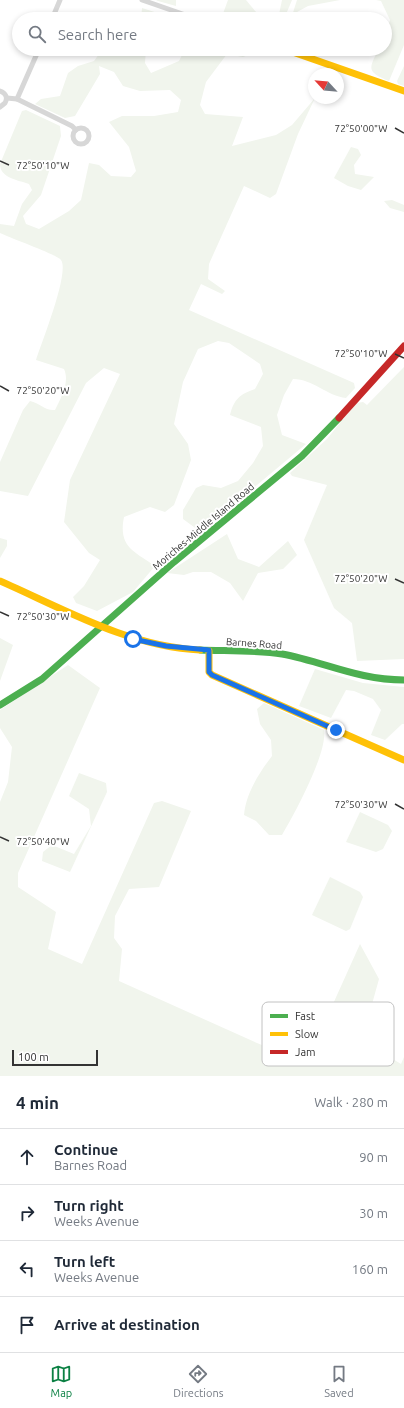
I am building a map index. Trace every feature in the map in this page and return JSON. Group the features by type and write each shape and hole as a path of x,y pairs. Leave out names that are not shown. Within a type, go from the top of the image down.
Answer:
{"street":[{"path":"55,12 60,0"},
{"path":"142,0 177,12"},
{"path":"17,100 36,56"},
{"path":"304,56 404,91"},
{"path":"0,91 4,93 6,98 5,103 0,107"},
{"path":"6,98 17,100 72,126 76,130"},
{"name":"Moriches-Middle Island Road","path":"0,705 42,679 174,562 312,447 404,346"},
{"name":"Barnes Road","path":"0,581 102,626 148,643 209,650 282,654 360,676 383,680 404,680"},
{"path":"209,650 209,672 212,675 404,760"}],"shaded area":[{"path":"156,0 176,0 176,6 158,1"},
{"path":"228,0 246,0 256,12 224,12"},
{"path":"282,0 292,0 287,12 279,12"},
{"path":"297,0 340,0 308,6 297,12 293,12"},
{"path":"376,0 404,0 404,45 389,81 377,75 372,69 376,56 392,56 392,12 386,12 381,1"},
{"path":"142,8 155,12 142,12"},
{"path":"98,56 146,56 145,63 151,73 179,61 182,56 226,56 206,82 200,105 205,114 243,117 232,146 276,135 292,125 310,104 312,104 298,134 276,194 270,198 244,186 209,264 208,279 225,291 222,294 201,284 189,310 354,383 355,388 346,398 339,397 314,384 293,379 284,395 277,415 282,435 306,444 203,530 198,530 183,519 183,510 196,488 203,485 221,488 238,481 253,463 263,446 261,427 230,415 233,405 238,398 255,389 263,374 260,364 229,343 218,341 198,349 183,382 174,424 188,444 191,460 174,505 165,512 150,507 124,517 123,535 129,547 155,566 133,592 97,611 76,603 73,597 84,586 100,560 89,553 64,522 70,480 120,374 104,368 86,383 28,496 0,491 0,462 23,410 30,401 48,409 55,410 64,390 66,374 64,369 36,360 62,278 63,267 61,260 52,254 0,233 0,224 14,226 22,204 32,190 29,184 15,180 6,175 1,169 0,164 22,111 26,110 60,126 61,136 41,195 23,216 26,224 39,229 69,211 81,200 89,163 99,165 111,176 131,177 136,171 129,147 109,122 122,116 154,116 178,112 181,100 170,90 140,91 123,86 114,72 99,66 100,74 75,116 65,118 35,104 41,99 60,96 68,73 78,66 94,61"},
{"path":"404,66 404,86 398,84 397,81"},
{"path":"351,147 358,149 361,155 354,165 355,174 374,177 361,190 348,186 334,178"},
{"path":"392,200 404,205 404,212 390,208 384,201"},
{"path":"404,367 404,659 357,661 352,623 334,608 304,540 327,485 292,476 290,473 327,439 356,403 363,402 367,405"},
{"path":"227,534 238,559 259,567 288,541 297,555 283,569 258,573 243,601 230,583 211,572 193,572 184,575 167,573"},
{"path":"0,538 7,540 7,546 0,558"},
{"path":"0,638 13,645 0,681"},
{"path":"68,665 100,688 18,873 18,887 56,912 48,949 82,964 154,803 162,801 191,811 159,887 129,889 115,916 114,938 122,949 119,981 262,1045 262,1066 394,1066 394,1060 401,1064 404,1057 404,1076 0,1076 0,802 8,782 12,747 0,728 0,710"},
{"path":"315,669 363,683 404,687 404,724 402,724 385,740 371,735 381,710 373,699 354,691 346,690 331,718 299,706"},
{"path":"264,703 324,730 324,740 316,768 302,799 282,835 269,835 256,821 244,815 250,791 262,769 272,756 271,740 260,724 257,709"},
{"path":"79,773 106,783 107,792 70,872 42,861 43,852 52,845 74,854 91,826 89,809 69,796"},
{"path":"360,812 388,825 392,831 383,849 376,852 346,842"},
{"path":"330,877 360,892 363,897 350,929 346,931 312,915"},
{"path":"360,944 379,979 373,1002 334,1002"}],"traffic: fast":[{"path":"0,705 42,679 174,562 302,456 339,418"},
{"path":"200,650 252,651 282,654 298,657 357,674 404,680"}],"traffic: slow":[{"path":"304,56 404,91"},
{"path":"0,581 97,625 122,634 148,642 200,650"},
{"path":"209,651 209,672 212,675 404,760"}],"traffic: jam":[{"path":"339,418 404,346"}],"route":[{"path":"133,639 166,646 209,650 209,672 212,675 336,730"}]}
